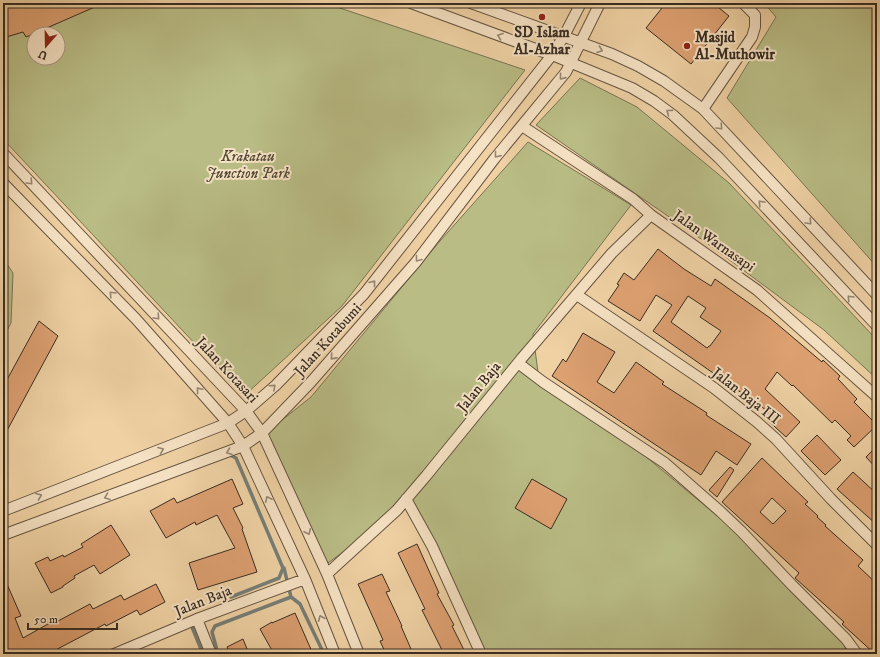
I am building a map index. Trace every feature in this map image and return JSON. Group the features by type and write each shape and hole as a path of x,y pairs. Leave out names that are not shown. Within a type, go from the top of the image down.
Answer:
{"street":[{"path":"410,3 571,62 632,88 654,101 674,115 719,158 877,326"},
{"path":"471,3 612,54 638,66 664,81 703,109 877,295"},
{"name":"Jalan Kotabumi","path":"3,511 228,423 246,411 276,384 364,294 552,55 564,36 581,3"},
{"name":"Jalan Kotabumi","path":"3,536 243,446 262,433 311,382 392,291 416,262 494,158 566,72 600,3"},
{"path":"703,109 754,32 755,15 744,3"},
{"name":"Jalan Warnasapi","path":"522,126 633,199 651,215 757,290 877,397"},
{"name":"Jalan Kotasari","path":"3,153 246,411 262,433 327,574 359,654"},
{"path":"3,183 136,319 228,423 243,446 336,654"},
{"name":"Jalan Baja","path":"327,574 378,528 406,500 518,363 612,253 651,215"},
{"name":"Jalan Baja III","path":"576,295 714,388 757,422 776,439 831,499 877,545"},
{"path":"518,363 543,382 664,463 736,526 846,639 857,654"},
{"path":"406,500 432,546 481,654"},
{"name":"Jalan Baja","path":"114,654 197,619 303,580"},
{"path":"197,619 210,654"}],"green space":[{"name":"Krakatau Junction Park","path":"3,3 325,3 525,70 342,306 244,396 3,139"},
{"path":"764,3 877,3 877,267 727,98 776,17"},
{"path":"580,78 637,107 729,183 877,340 877,379 824,330 704,241 536,125"},
{"path":"528,142 631,205 533,334 539,380 627,441 738,533 843,640 847,654 480,654 411,503 325,565 262,436 311,397 440,241"},
{"path":"3,258 13,273 11,323 3,338"}],"building":[{"path":"3,3 104,3 51,26 26,26 26,37 23,32 3,38"},
{"name":"Masjid Al-Muthowir","path":"666,3 713,3 729,16 691,64 646,28"},
{"path":"658,249 684,269 711,286 715,279 770,318 822,362 823,360 840,376 838,379 857,399 854,402 877,425 854,447 847,440 851,436 835,420 832,423 793,385 792,386 777,372 765,389 800,422 786,437 762,415 766,410 653,331 672,305 656,295 640,321 608,301 619,285 617,284 624,273 634,280","holes":["688,296 706,308 700,317 721,331 707,348 671,322"]},
{"path":"39,321 58,336 3,438 3,387"},
{"path":"583,333 615,352 597,382 614,393 636,362 664,382 662,384 751,444 737,465 716,451 701,475 552,376 563,359 566,362"},
{"path":"817,435 841,460 825,475 801,451"},
{"path":"877,446 877,469 866,457"},
{"path":"762,458 808,502 805,504 818,516 817,517 826,525 825,526 863,560 858,566 877,584 877,654 875,654 842,624 844,622 795,578 799,573 722,502","holes":["772,498 786,511 773,524 760,512"]},
{"path":"730,467 734,470 717,497 709,490"},
{"path":"853,472 877,494 877,525 837,489"},
{"path":"232,479 243,504 233,508 243,528 242,529 257,572 198,590 189,563 235,548 217,515 196,525 195,522 166,538 150,511 174,498 177,503"},
{"path":"532,479 567,499 551,529 515,508"},
{"path":"111,525 130,555 100,574 94,565 74,576 75,578 63,587 51,593 35,563 48,557 50,561 63,555 64,557 83,547 81,544"},
{"path":"417,544 439,593 437,594 454,625 452,626 466,654 444,654 422,610 425,609 398,553"},
{"path":"382,574 390,591 386,592 411,649 399,654 386,654 380,641 383,640 358,584"},
{"path":"3,575 21,616 15,618 23,638 57,619 58,621 90,604 93,609 121,595 124,600 156,584 165,602 140,615 137,610 106,626 105,624 48,654 3,654"},
{"path":"295,613 313,654 274,654 260,629 272,622"},
{"path":"243,639 249,654 230,654 227,647"}],"waterway":[{"path":"228,454 236,458 283,568 279,578 231,597"},
{"path":"284,568 291,597 300,604 324,654"},
{"path":"218,654 212,632 215,626 291,597"},
{"path":"192,627 203,654"}],"place":[{"name":"SD Islam Al-Azhar","path":"542,17"},
{"name":"Masjid Al-Muthowir","path":"687,46"}]}
